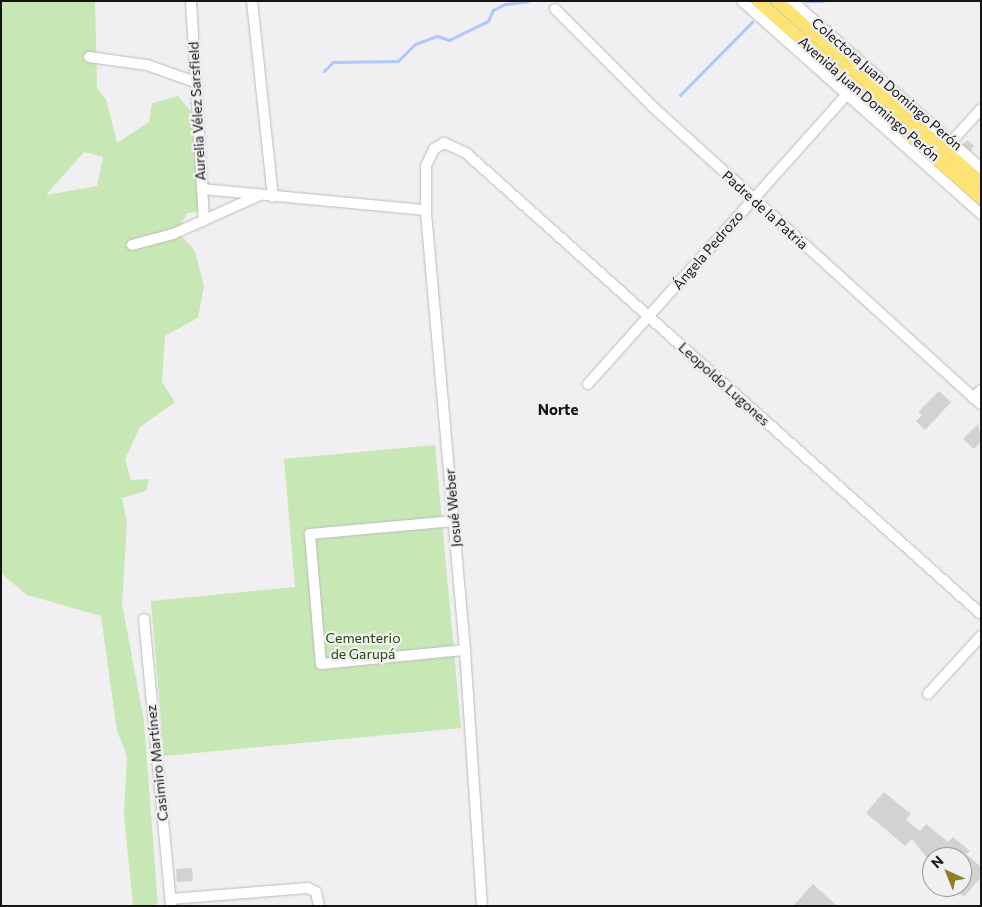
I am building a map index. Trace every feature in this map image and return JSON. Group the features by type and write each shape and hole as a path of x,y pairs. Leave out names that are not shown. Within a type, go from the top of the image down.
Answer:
{"main road":[{"name":"Avenida Juan Domingo Perón","path":"758,1 981,198"},
{"name":"Avenida Juan Domingo Perón","path":"777,1 981,183"}],"street":[{"name":"Aurelia Vélez Sarsfield","path":"191,1 204,221"},
{"path":"252,1 273,197"},
{"path":"742,1 981,214"},
{"name":"Colectora Juan Domingo Perón","path":"792,1 981,168"},
{"name":"Padre de la Patria","path":"555,9 753,198 977,401"},
{"path":"89,57 147,65 195,82"},
{"name":"Ángela Pedrozo","path":"588,384 650,318 753,198 847,94"},
{"path":"952,141 981,109"},
{"name":"Josué Weber","path":"466,153 453,143 434,149 426,166 426,210 465,650 482,906"},
{"name":"Leopoldo Lugones","path":"466,153 981,614"},
{"path":"202,189 259,196 426,210"},
{"path":"132,245 204,221 259,196"},
{"path":"977,401 981,390"},
{"path":"454,521 310,534 321,664 465,650"},
{"name":"Casimiro Martínez","path":"144,620 171,902"},
{"path":"928,694 981,636"},
{"path":"171,902 308,888 316,892 320,906"}],"green space":[{"path":"1,1 95,1 97,88 106,99 117,143 149,122 152,103 178,96 193,114 205,141 199,170 210,183 206,211 187,213 177,231 195,251 204,286 198,318 165,336 162,382 175,402 140,427 125,459 131,480 149,479 146,491 122,498 127,524 122,604 144,721 158,906 133,906 124,815 127,756 117,731 101,616 27,595 1,573","holes":["84,152 103,157 97,186 46,195"]},
{"name":"Cementerio de Garupá","path":"435,445 461,728 164,756 151,601 295,587 284,459"}],"building":[{"path":"967,140 974,146 969,153 961,147"},
{"path":"939,391 951,402 925,430 916,421 922,415 918,412"},
{"path":"978,424 981,441 974,449 963,439"},
{"path":"884,792 911,814 906,820 920,831 926,824 948,842 953,837 965,847 922,847 922,852 912,839 905,846 866,813"},
{"path":"972,859 981,867 981,877 972,888"},
{"path":"192,868 193,881 177,882 176,869"},
{"path":"813,884 837,906 793,906"}],"waterway":[{"path":"324,71 333,62 398,61 415,44 437,36 449,40 488,21 493,10 505,4 528,1"},
{"path":"806,1 823,1"},
{"path":"680,95 752,22"}],"district":[{"name":"Norte","path":"558,410"}]}
